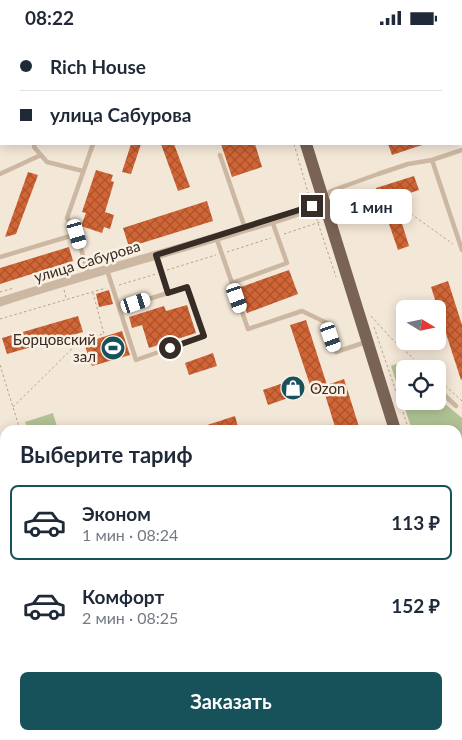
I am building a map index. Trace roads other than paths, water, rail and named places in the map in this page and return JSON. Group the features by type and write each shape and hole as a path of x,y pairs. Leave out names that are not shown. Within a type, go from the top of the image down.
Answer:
{"main road":[{"path":"306,145 394,425"}],"street":[{"name":"улица Сабурова","path":"0,303 88,274 272,220 312,206 323,199"}],"lane":[{"path":"35,145 34,147 47,163 83,171"},
{"path":"88,274 77,234 67,218 93,145"},
{"path":"323,199 331,191 356,182 408,164 432,160 462,150"},
{"path":"0,174 41,155"},
{"path":"220,155 245,228"},
{"path":"432,160 462,251"},
{"path":"232,283 287,263 272,220"},
{"path":"0,257 77,234"},
{"path":"216,237 248,329 302,311 327,323 336,352 368,341"},
{"path":"156,255 168,293"},
{"path":"107,269 136,360 204,336 187,287 120,308"},
{"path":"446,397 456,406"}],"place":[{"name":"Борцовский зал","path":"113,348"},
{"name":"Ozon","path":"293,388"}]}
